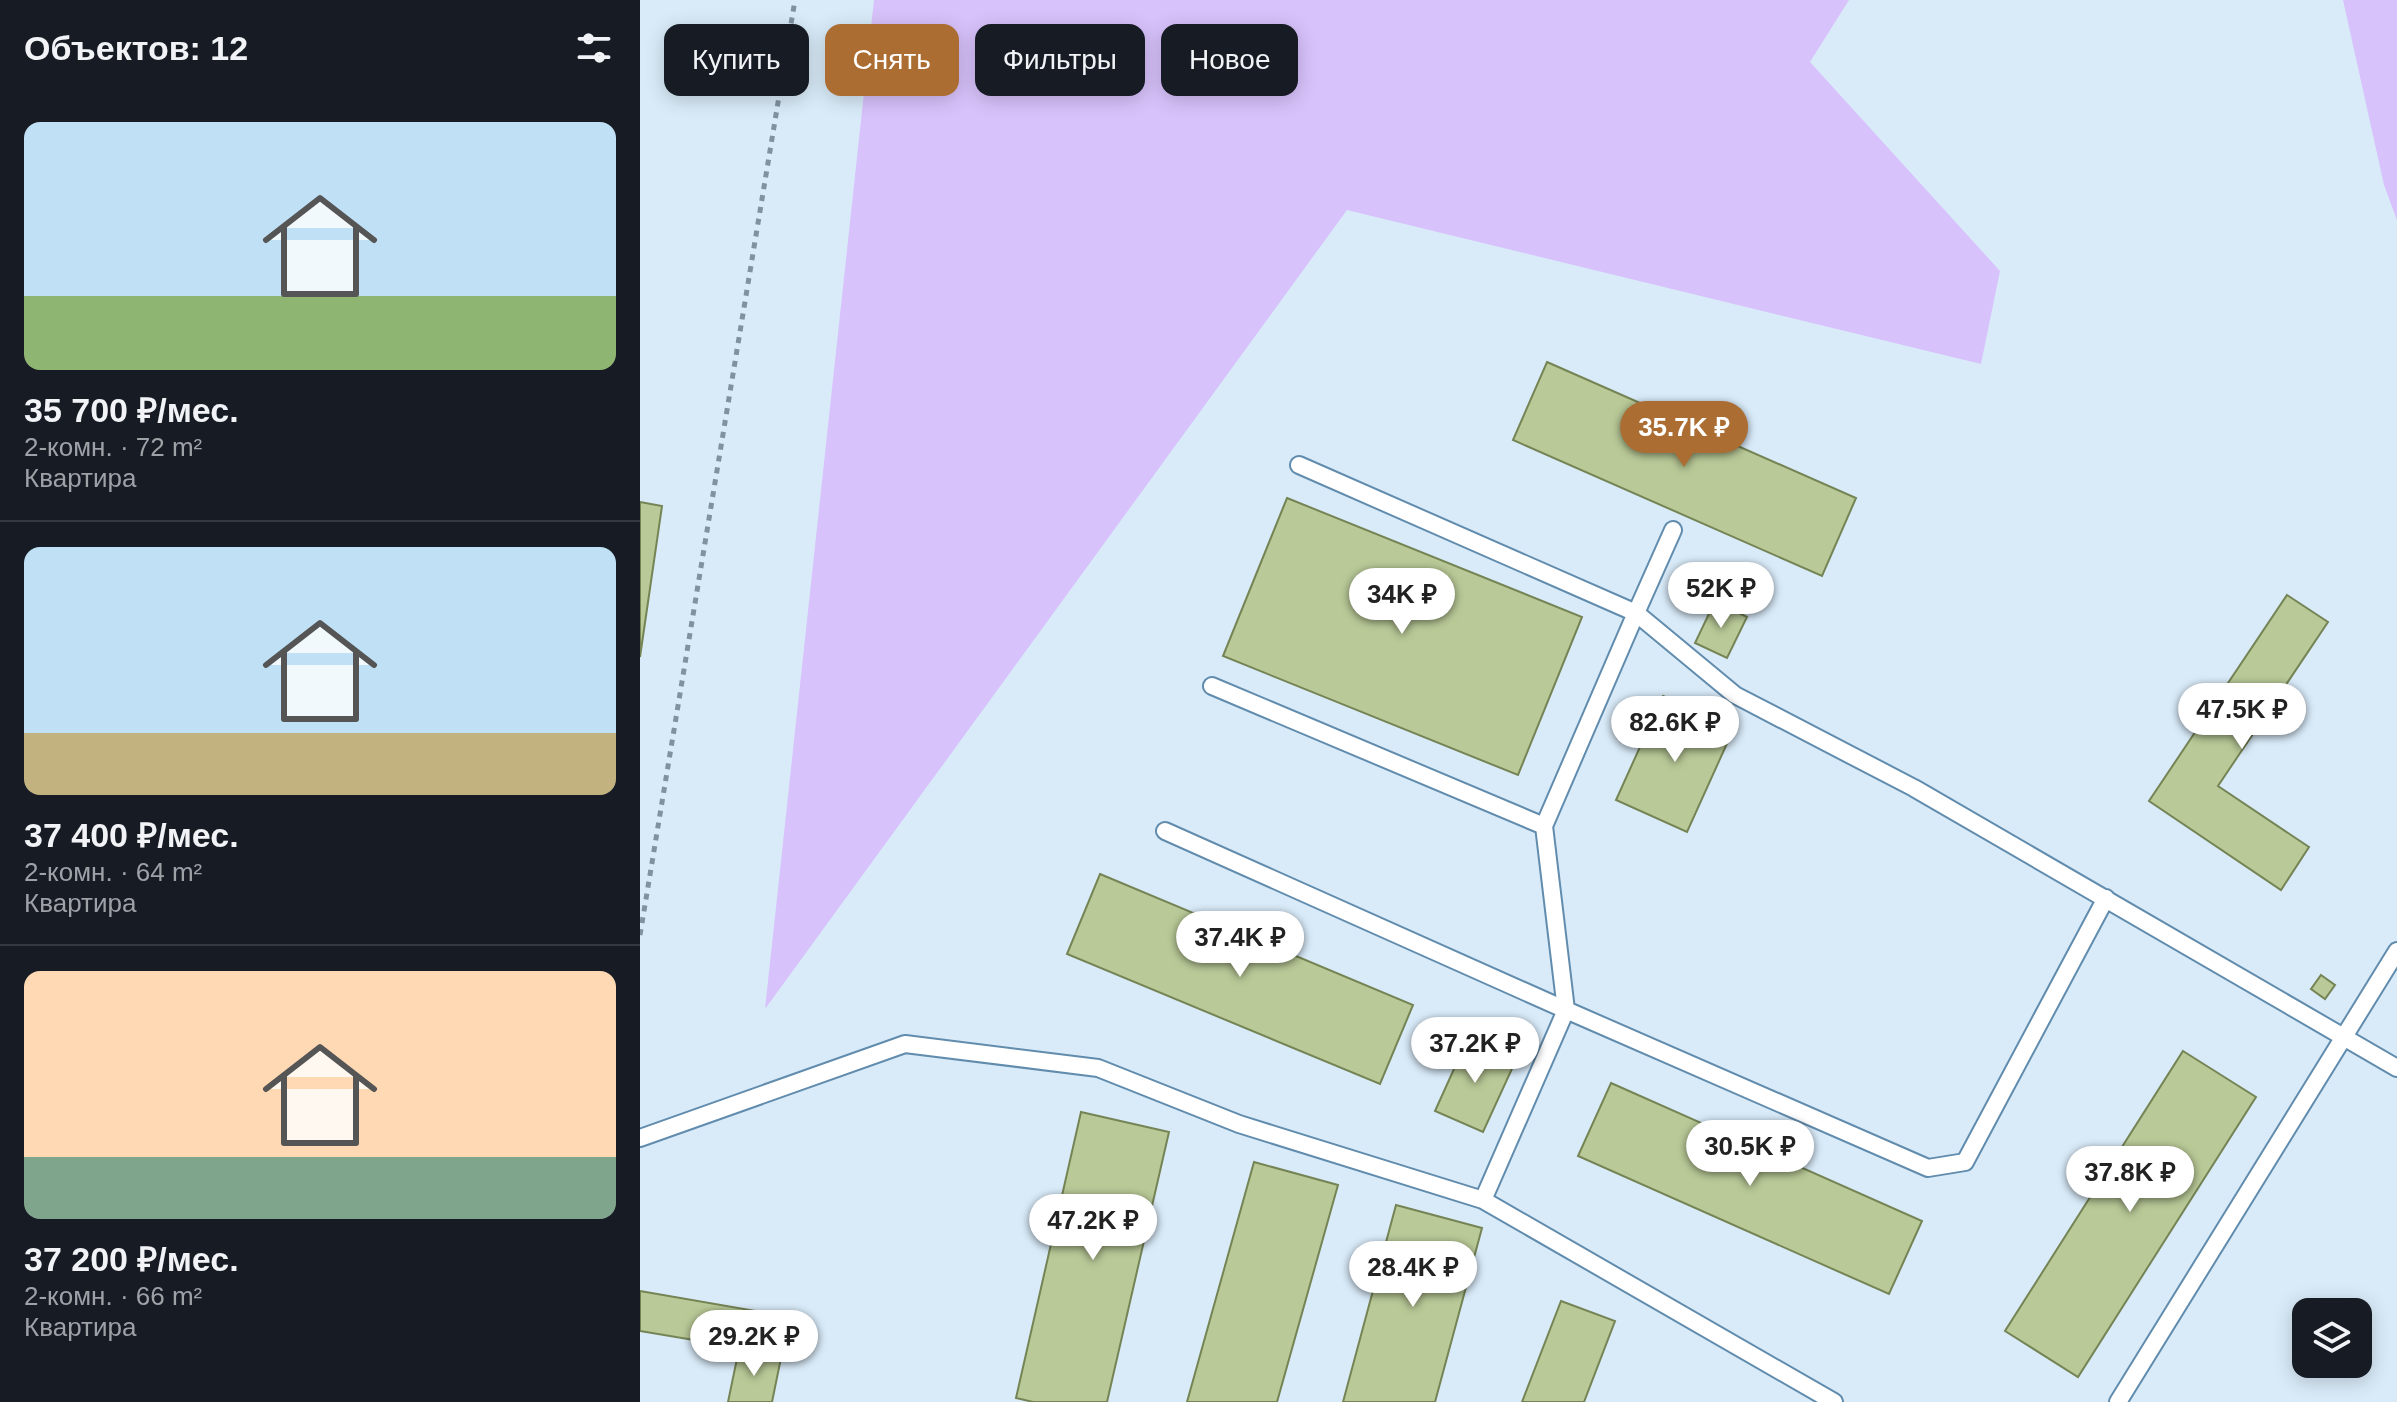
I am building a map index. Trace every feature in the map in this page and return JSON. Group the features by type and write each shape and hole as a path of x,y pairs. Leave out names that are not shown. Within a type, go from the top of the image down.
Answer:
{"lane":[{"path":"1299,465 1636,613 1735,695 1914,788 2397,1068"},
{"path":"1483,1200 1566,1010 1544,826 1673,530"},
{"path":"1212,686 1544,826"},
{"path":"1165,831 1928,1168 1965,1162 2106,898"},
{"path":"2118,1402 2397,951"},
{"path":"640,1138 905,1044 1098,1068 1239,1124 1483,1200 1834,1402"}],"path":[{"path":"640,935 795,0"}],"shaded area":[{"path":"874,0 1849,0 1810,62 2000,271 1981,364 1347,210 765,1009 864,96 959,96 959,24 871,24"},
{"path":"2343,0 2397,0 2397,220 2384,185"}],"building":[{"path":"1547,362 1856,498 1822,576 1513,440"},
{"path":"1287,498 1582,617 1518,775 1223,656"},
{"path":"640,502 662,506 640,657"},
{"path":"2287,595 2328,622 2218,786 2309,847 2281,890 2149,801"},
{"path":"1715,601 1747,617 1727,658 1695,643"},
{"path":"1663,696 1734,728 1687,832 1616,800"},
{"path":"1100,874 1413,1005 1380,1084 1067,954"},
{"path":"2321,975 2335,985 2325,999 2311,989"},
{"path":"1468,1038 1516,1060 1483,1132 1435,1111"},
{"path":"2183,1051 2256,1097 2078,1377 2005,1331"},
{"path":"1611,1083 1922,1221 1889,1294 1578,1156"},
{"path":"1081,1112 1169,1132 1107,1402 1033,1402 1016,1398"},
{"path":"1254,1162 1338,1185 1277,1402 1187,1402"},
{"path":"1396,1205 1482,1228 1435,1402 1343,1402"},
{"path":"640,1291 790,1317 784,1355 640,1331"},
{"path":"1561,1301 1615,1321 1584,1402 1522,1402"},
{"path":"739,1349 781,1358 772,1402 728,1402"}]}
